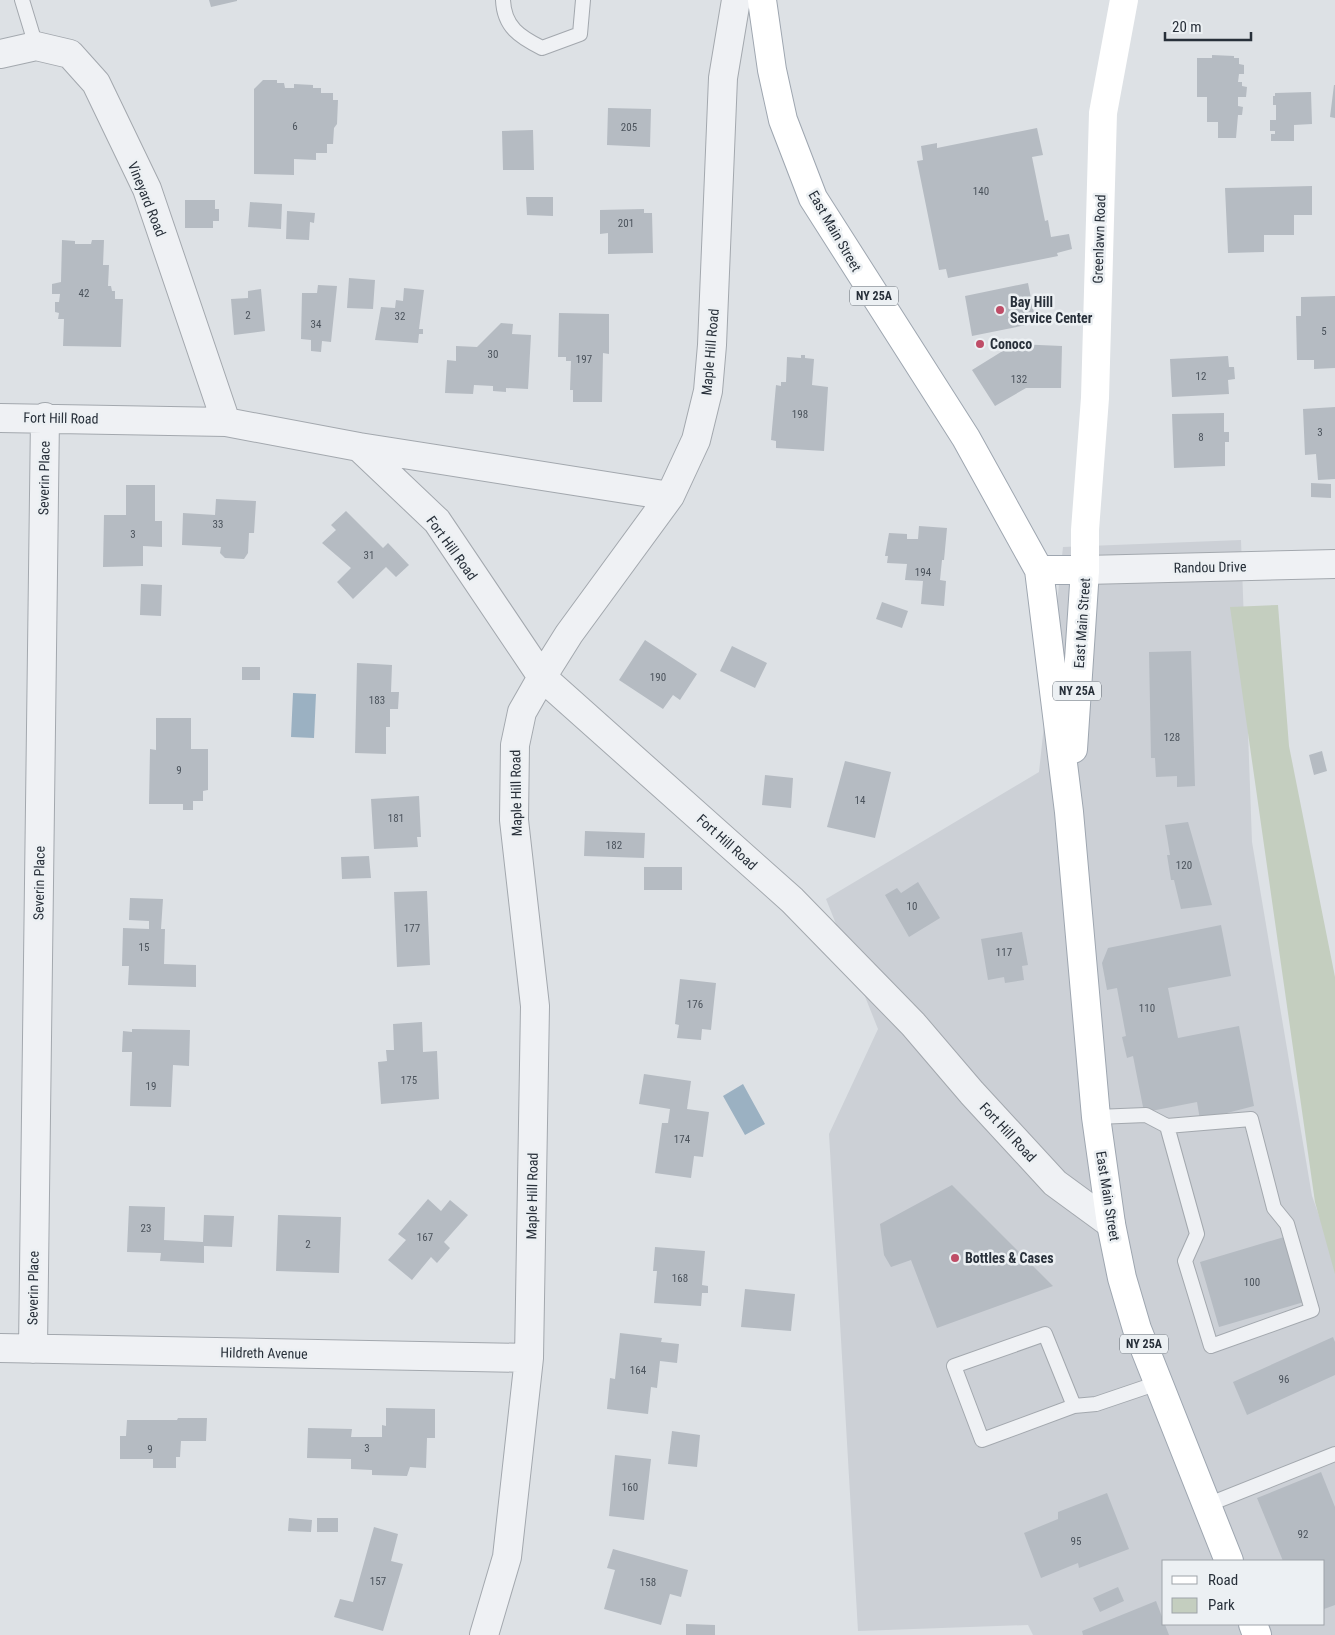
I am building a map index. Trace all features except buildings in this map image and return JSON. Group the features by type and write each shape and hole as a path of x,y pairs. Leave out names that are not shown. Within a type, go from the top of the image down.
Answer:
{"main road":[{"name":"East Main Street","path":"762,0 772,70 782,120 813,198 966,438 1039,570 1069,812 1096,1117 1111,1224 1125,1287 1137,1329 1228,1560"},
{"name":"Greenlawn Road","path":"1085,570 1085,530 1095,398 1103,113 1124,0"},
{"name":"East Main Street","path":"1039,570 1085,570 1069,812"}],"street":[{"name":"Maple Hill Road","path":"484,1635 508,1557 529,1358 535,1006 514,820 515,745 522,712 542,677 569,634 670,496 696,440 708,391 712,345 723,78 736,0"},
{"name":"Vineyard Road","path":"0,54 36,46 70,54 96,83 146,189 226,422"},
{"name":"Fort Hill Road","path":"0,418 45,417 226,422 359,447 670,496"},
{"name":"Severin Place","path":"33,1348 45,417"},
{"name":"Fort Hill Road","path":"359,447 437,522 542,677 792,900 913,1024 972,1093 1055,1183 1111,1224"},
{"name":"Randou Drive","path":"1085,570 1335,564"},
{"name":"Hildreth Avenue","path":"0,1348 529,1358"}],"lane":[{"path":"22,0 36,46"},
{"path":"502,0 504,15 520,37 542,48 580,34 583,0"},
{"path":"1096,1117 1146,1114 1167,1126 1251,1119 1274,1208 1287,1224 1312,1310 1211,1346 1186,1261 1197,1234 1167,1126"},
{"path":"1074,1406 1045,1334 954,1366 982,1440 1074,1406 1096,1404 1158,1383"},
{"path":"1207,1505 1335,1454"}],"shaded area":[{"path":"1241,540 1252,842 1312,1196 1335,1260 1335,1635 1033,1635 1028,1625 858,1631 829,1134 878,1029 826,899 1039,772 1063,547"}],"green space":[{"path":"1278,605 1289,746 1335,977 1335,1274 1315,1202 1230,607"}],"water":[{"path":"293,693 316,694 314,738 291,737"},
{"path":"743,1084 765,1124 745,1135 723,1096"}],"place":[{"name":"Bay Hill Service Center","path":"1000,310"},
{"name":"Conoco","path":"980,344"},
{"name":"Bottles & Cases","path":"955,1258"}]}
